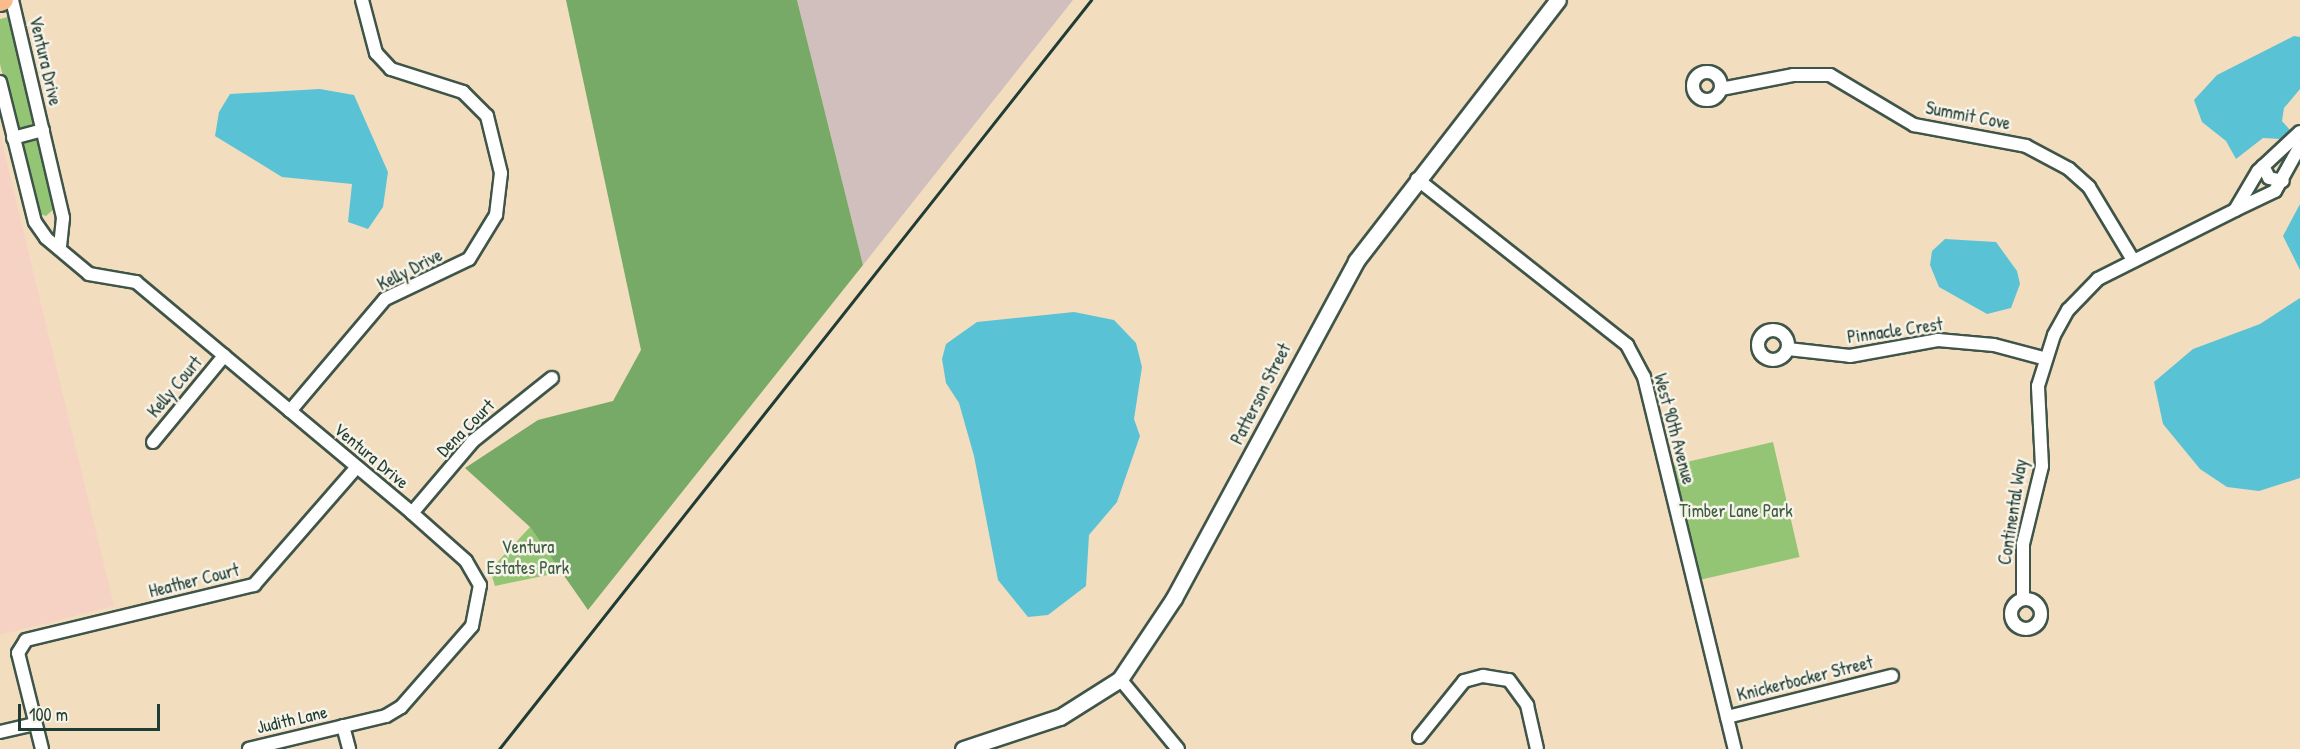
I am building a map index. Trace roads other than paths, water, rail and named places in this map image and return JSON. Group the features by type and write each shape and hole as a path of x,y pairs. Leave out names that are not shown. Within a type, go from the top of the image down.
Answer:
{"street":[{"name":"Ventura Drive","path":"12,0 63,218 60,246"},
{"name":"Kelly Drive","path":"290,411 385,299 469,259 496,215 501,173 488,116 463,92 391,69 376,53 362,0"},
{"name":"Patterson Street","path":"963,749 1060,717 1120,679 1174,598 1356,261 1417,179 1558,0"},
{"name":"Summit Cove","path":"1720,89 1793,75 1830,75 1914,125 2026,146 2070,169 2089,187 2133,260"},
{"name":"Ventura Drive","path":"0,82 35,222 89,274 136,282 412,513 475,572 482,598 478,614 401,707 343,726"},
{"name":"Ventura Drive","path":"13,138 43,130"},
{"name":"Continental Way","path":"2235,210 2263,166 2298,141"},
{"name":"Continental Way","path":"2023,599 2023,544 2042,466 2036,411 2043,358 2082,293 2133,260 2268,196 2283,181 2298,141"},
{"path":"2263,166 2269,178 2283,181"},
{"name":"West 90th Avenue","path":"1417,179 1627,345 1644,377 1735,749"},
{"name":"Pinnacle Crest","path":"1788,349 1850,356 1938,340 1994,345 2043,358"},
{"name":"Kelly Court","path":"153,442 224,356"},
{"name":"Dena Court","path":"412,513 473,441 552,378"},
{"name":"Heather Court","path":"35,724 18,653 26,640 254,585 356,468"},
{"path":"1419,737 1464,681 1483,676 1509,680 1527,705 1537,749"},
{"name":"Knickerbocker Street","path":"1727,717 1892,676"},
{"path":"1120,679 1178,749"},
{"path":"0,732 35,724 42,749"},
{"path":"343,726 349,749"},
{"name":"Judith Lane","path":"249,749 343,726"}],"water":[{"path":"2294,36 2300,37 2300,89 2284,108 2282,121 2290,130 2281,139 2263,138 2236,159 2226,141 2202,122 2194,100 2217,75"},
{"path":"320,89 354,95 388,172 383,207 368,229 348,222 352,184 282,177 215,136 219,112 230,94"},
{"path":"2300,204 2300,270 2283,236"},
{"path":"1945,239 1996,242 2017,271 2020,284 2011,308 1987,314 1939,287 1930,265 1932,251"},
{"path":"2300,298 2300,478 2259,491 2227,487 2200,469 2163,424 2154,382 2193,349 2260,324"},
{"path":"1074,312 1114,320 1136,343 1142,367 1134,419 1140,436 1117,502 1089,535 1086,586 1048,615 1028,617 998,580 974,456 959,403 946,383 942,359 946,344 977,322"}],"railway":[{"path":"499,749 1091,0"}],"park label":[{"name":"Timber Lane Park","path":"1736,511"},
{"name":"Ventura Estates Park","path":"528,558"}]}
